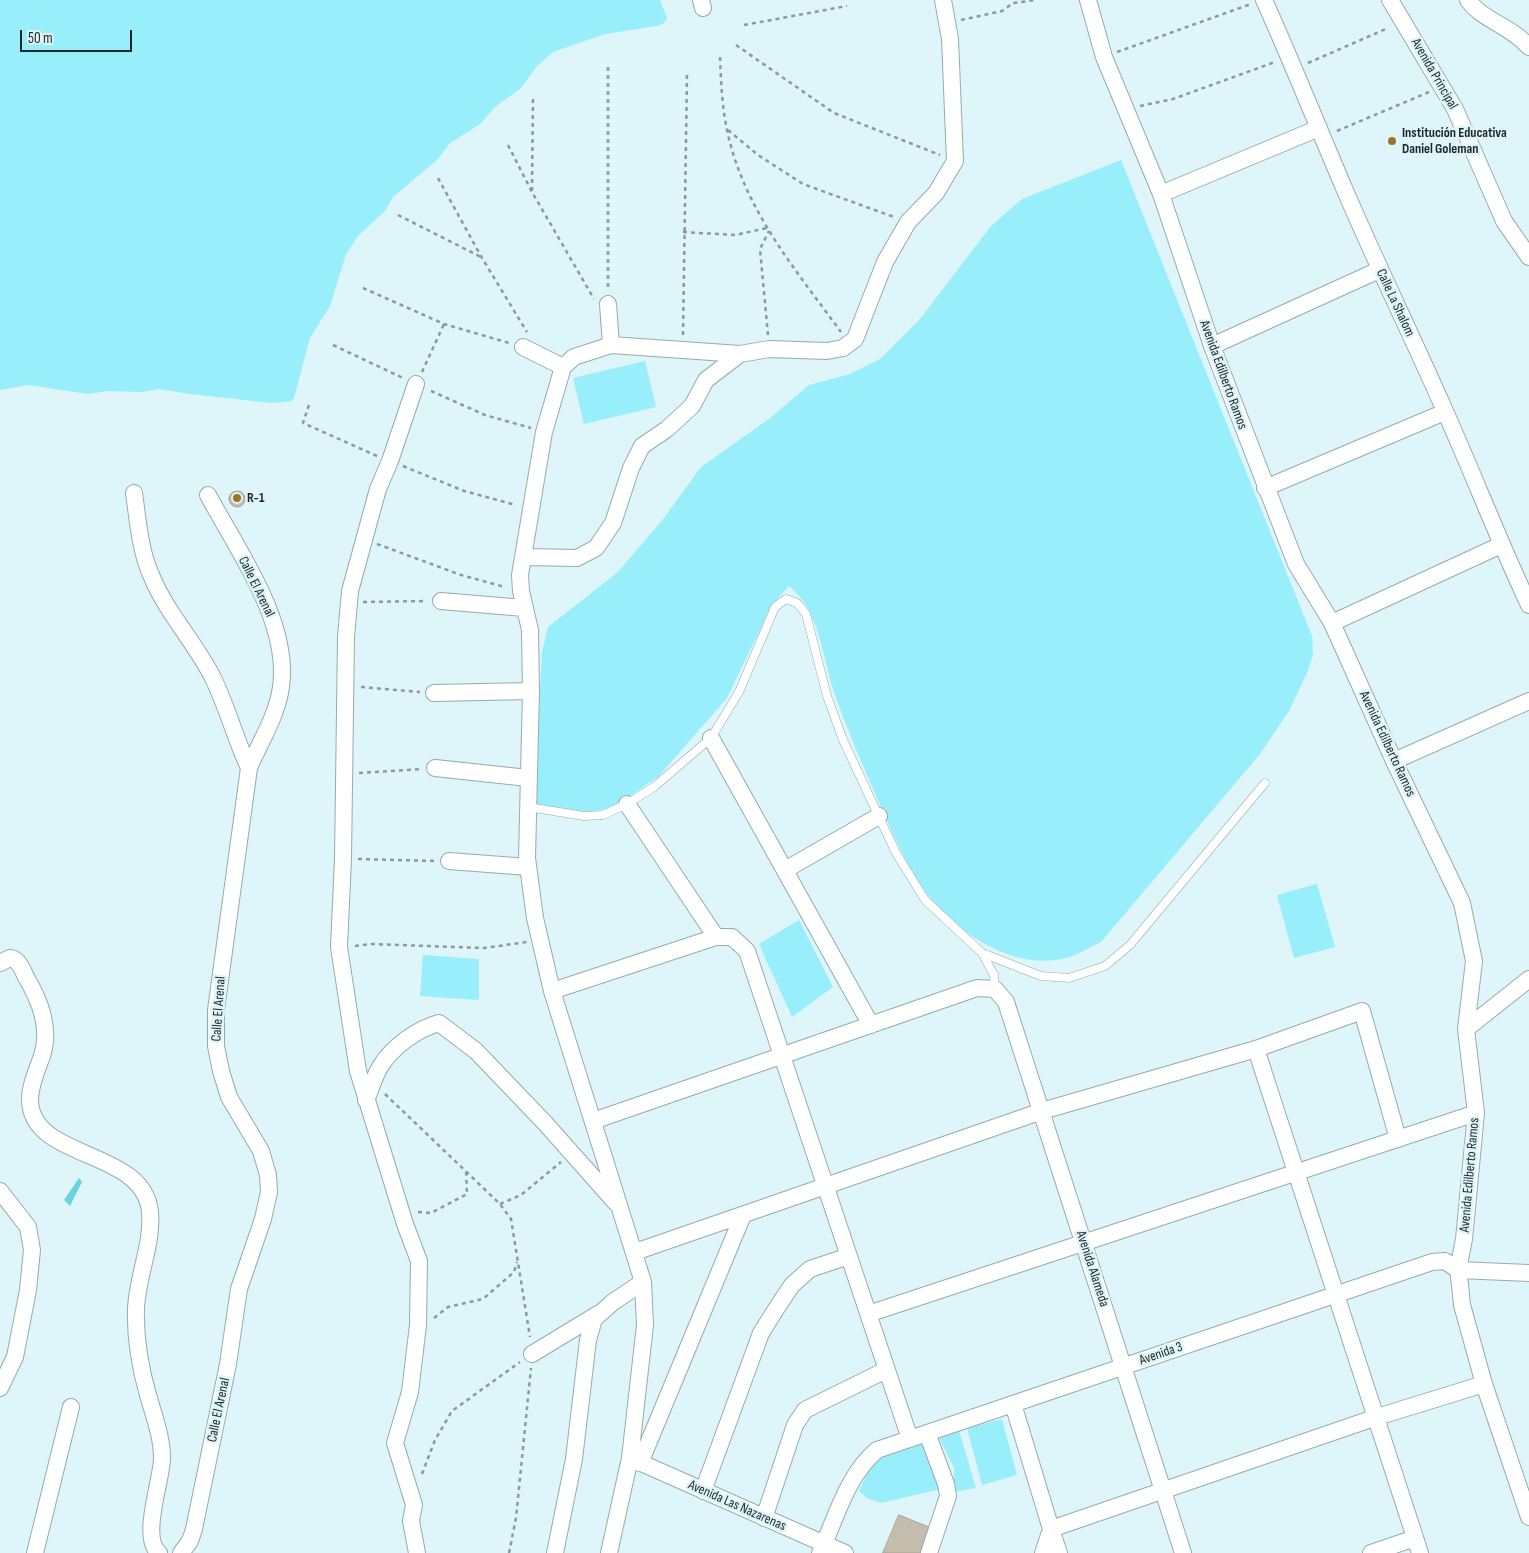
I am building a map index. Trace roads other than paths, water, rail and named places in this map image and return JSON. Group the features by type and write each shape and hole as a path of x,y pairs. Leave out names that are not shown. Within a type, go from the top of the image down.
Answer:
{"street":[{"path":"635,1460 645,1325 643,1282 552,991 534,918 528,867 528,778 531,691 530,630 524,608 520,575 544,432 563,367 574,357 611,345 740,354 769,349 827,351 842,348 855,339 885,262 908,222 936,193 955,161 950,39 943,0"},
{"name":"Avenida Edilberto Ramos","path":"1088,0 1104,56 1161,194 1212,346 1265,488 1296,564 1332,623 1394,761 1462,903 1474,961 1466,1030 1476,1113 1464,1239 1458,1270 1462,1305 1484,1384 1529,1517"},
{"name":"Avenida Principal","path":"1390,0 1455,109 1504,221 1529,257"},
{"path":"1468,0 1478,12 1518,35 1529,47"},
{"name":"Calle La Shalom","path":"1259,2 1293,63 1379,270 1445,412 1501,545 1529,605"},
{"path":"1161,194 1321,133"},
{"path":"1212,346 1379,270"},
{"path":"608,304 611,345"},
{"path":"523,347 563,367"},
{"path":"524,557 577,558 596,548 614,523 631,468 642,446 667,429 692,406 706,380 740,354"},
{"path":"416,384 390,461 378,489 350,591 346,637 345,774 339,947 358,1071 401,1212 419,1261 418,1331 410,1392 395,1443 414,1505 411,1521 417,1553"},
{"path":"1265,488 1445,412"},
{"path":"134,493 144,556 151,576 164,602 210,674 230,716 236,739 248,768"},
{"name":"Calle El Arenal","path":"180,1553 190,1541 194,1529 228,1364 239,1289 263,1219 269,1192 268,1175 261,1151 229,1097 221,1071 216,1046 216,1010 248,768 264,738 281,688 279,640 268,607 208,495"},
{"path":"1332,623 1501,545"},
{"path":"441,601 524,608"},
{"path":"434,693 531,691"},
{"path":"1394,761 1529,701"},
{"path":"711,738 871,1025"},
{"path":"435,768 528,778"},
{"path":"628,804 716,937"},
{"path":"785,870 879,816"},
{"path":"449,861 528,867"},
{"path":"552,991 716,937 732,937 747,951 910,1439"},
{"path":"0,962 10,958 17,961 37,998 44,1020 43,1053 31,1088 30,1101 37,1122 44,1132 54,1138 111,1165 131,1177 147,1199 150,1211 150,1226 138,1292 136,1325 138,1350 162,1450 162,1467 151,1530 153,1546 159,1553"},
{"path":"1466,1030 1529,980"},
{"path":"593,1121 977,988 995,989"},
{"name":"Avenida Alameda","path":"995,989 1006,1002 1183,1553"},
{"path":"635,1252 1042,1112 1256,1049 1362,1011 1398,1139"},
{"path":"366,1100 380,1067 396,1048 426,1026 439,1023 476,1051 621,1208"},
{"path":"1256,1049 1417,1545 1371,1553"},
{"path":"868,1314 1476,1113"},
{"path":"0,1191 28,1227 32,1250 28,1290 15,1357 0,1388"},
{"path":"609,1553 635,1460 743,1214"},
{"path":"703,1490 762,1333 778,1306 792,1285 810,1269 849,1256"},
{"name":"Avenida 3","path":"822,1548 855,1474 866,1459 877,1450 1432,1262 1445,1261 1458,1270 1529,1273"},
{"path":"532,1354 605,1309 643,1282"},
{"path":"555,1553 574,1459 588,1340 594,1319 605,1309"},
{"path":"764,1518 795,1425 805,1410 886,1370"},
{"path":"1051,1529 1377,1417 1484,1384"},
{"path":"1013,1404 1059,1553"},
{"path":"35,1553 72,1407"},
{"path":"926,1433 946,1484 948,1496 929,1553"},
{"name":"Avenida Las Nazarenas","path":"635,1460 764,1518 822,1548 844,1553"},
{"path":"1043,1553 1051,1529"}],"lane":[{"path":"528,807 584,816 603,815 628,804 654,787 711,738 739,692 775,607 786,600 797,603 806,614 827,696 837,722 896,853 925,900 982,953 994,975 995,989"},
{"path":"982,953 1041,976 1069,978 1105,966 1130,945 1265,783"}],"place":[{"name":"Institución Educativa Daniel Goleman","path":"1392,141"},
{"name":"R-1","path":"237,498"}]}
